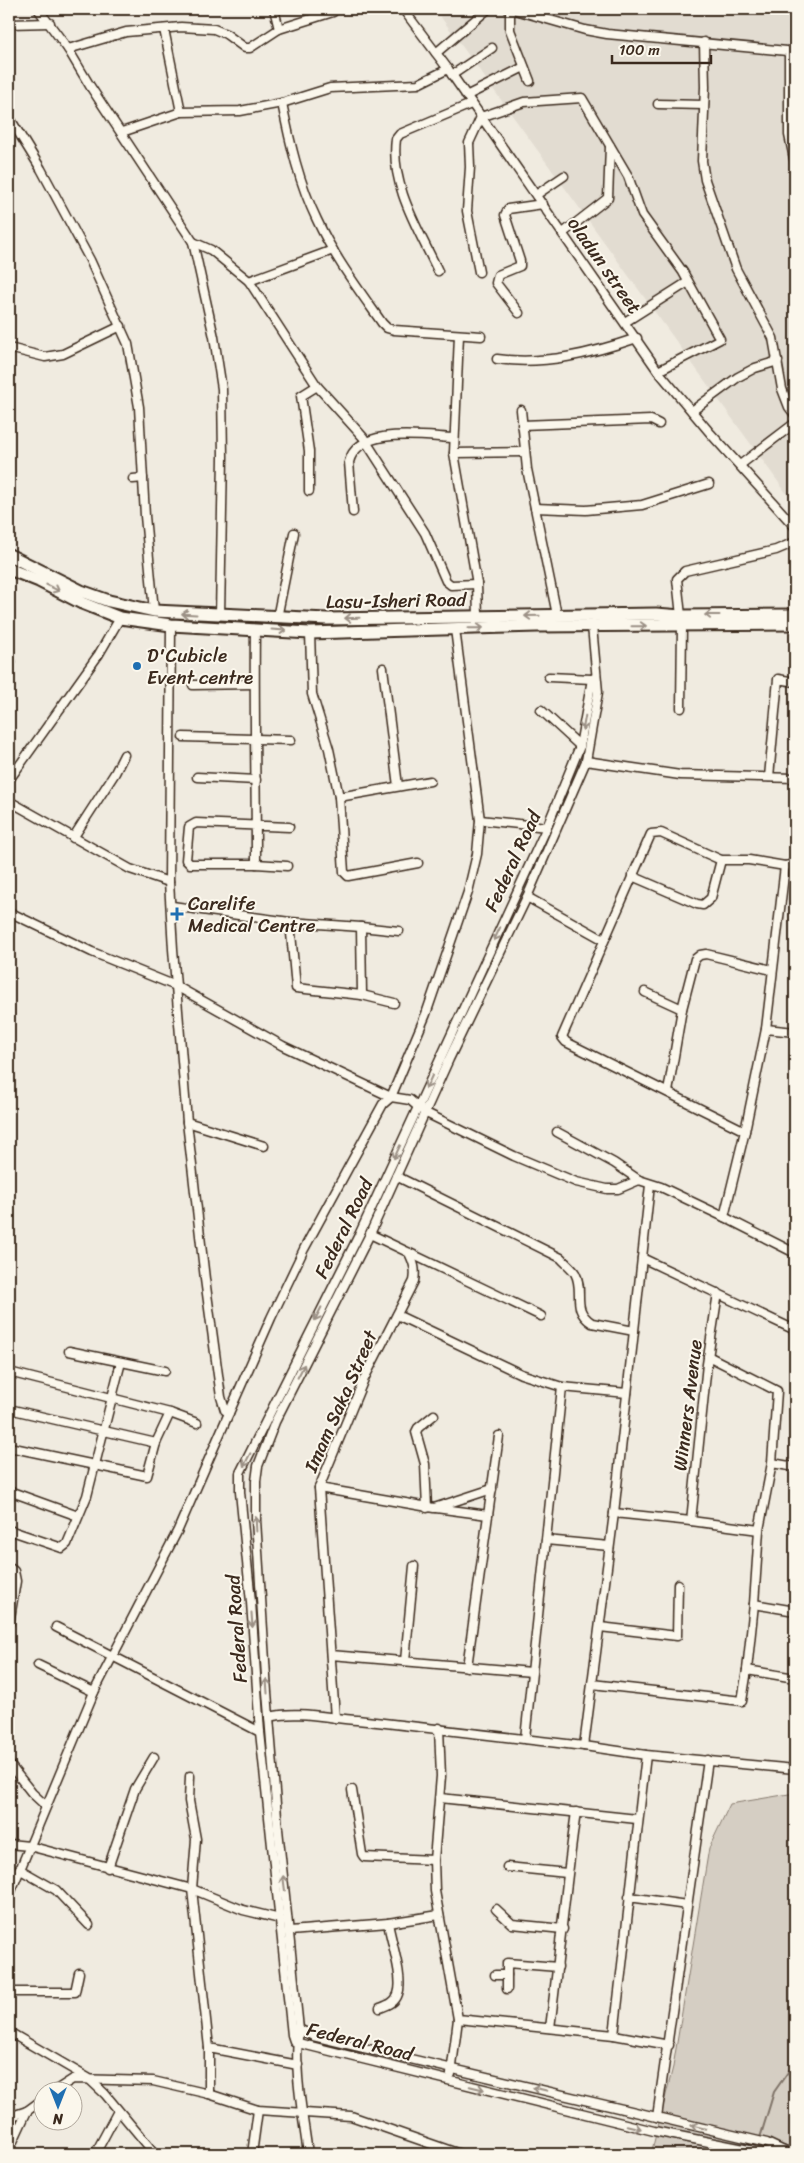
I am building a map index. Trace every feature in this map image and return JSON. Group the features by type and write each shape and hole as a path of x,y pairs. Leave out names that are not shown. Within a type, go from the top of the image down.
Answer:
{"main road":[{"name":"Lasu-Isheri Road","path":"9,555 81,591 109,602 154,611 277,618 656,614 681,620 795,624"},
{"name":"Lasu-Isheri Road","path":"9,569 39,581 82,603 120,618 171,625 310,633 592,626 795,615"},
{"path":"378,617 378,631"}],"street":[{"path":"38,9 68,49 90,86 193,242 214,337 222,389 224,457 220,615"},
{"path":"274,9 279,29"},
{"name":"oladun street","path":"403,9 450,72 658,370 795,527"},
{"path":"436,53 488,9"},
{"path":"530,81 510,30 511,9 585,30 607,34 787,51 789,55 789,134 795,163"},
{"path":"68,49 126,32 164,29 214,29 226,34 245,48 250,48 279,29 332,12"},
{"path":"9,24 50,23"},
{"path":"164,29 182,112"},
{"path":"704,42 702,161 705,180 732,257 769,329 778,361 782,389 789,407 795,416"},
{"path":"122,132 182,112 224,112 282,103 330,88 418,84 450,72 492,48"},
{"path":"466,96 524,67"},
{"path":"479,272 467,211 470,167 468,143 481,117 524,102 582,98 628,176 642,215 673,257 720,339 658,370"},
{"path":"282,103 292,150 302,183 317,220 333,250 382,323 387,328 481,336"},
{"path":"438,271 410,212 396,174 396,139 400,134 472,104"},
{"path":"658,104 704,105"},
{"path":"9,117 85,252 128,344 139,406 154,611"},
{"path":"563,233 608,198 610,144"},
{"path":"536,195 564,176"},
{"path":"519,314 496,283 498,275 520,266 505,215 508,208 543,204"},
{"path":"193,242 211,250 249,281 317,386 360,434 425,533 448,584 478,584"},
{"path":"249,281 333,250"},
{"path":"626,322 688,282"},
{"path":"9,348 46,357 63,354 121,326"},
{"path":"459,335 454,453 478,584 478,616"},
{"path":"497,359 514,361 554,360 598,351 637,338"},
{"path":"692,411 738,377 755,368 778,361"},
{"path":"310,491 309,451 301,396 317,386"},
{"path":"521,410 525,452 557,615"},
{"path":"522,425 651,420 659,424"},
{"path":"740,465 795,423"},
{"path":"353,512 349,462 351,455 365,442 398,435 454,438"},
{"path":"454,453 525,452"},
{"path":"132,479 143,478"},
{"path":"535,508 586,510 642,505 709,484"},
{"path":"277,618 294,533"},
{"path":"681,708 681,620 677,579 685,571 776,550 795,542"},
{"path":"9,780 100,654 120,618"},
{"path":"171,625 169,882 172,906 173,949 187,1122 205,1279 219,1385 223,1405 225,1410 230,1413"},
{"path":"549,677 594,678 592,626"},
{"path":"255,629 256,864"},
{"path":"9,1896 28,1846 94,1692 178,1530 271,1318 304,1249 383,1104 391,1097 426,1014 468,892 477,854 480,820 455,629"},
{"path":"310,633 312,694 329,749 339,797 345,875 418,863"},
{"path":"383,668 398,786"},
{"name":"Federal Road","path":"594,678 580,746 547,826 421,1110 396,1176 370,1234 276,1422 258,1466 256,1520 269,1717 278,1829 299,2029 312,2036 767,2143 784,2151"},
{"name":"Federal Road","path":"594,678 598,692 586,761 527,897 240,1473 260,1732 292,2035 294,2041 297,2042 654,2131 764,2153 784,2151"},
{"path":"769,777 778,679 795,682"},
{"path":"193,685 254,684"},
{"path":"541,710 580,746"},
{"path":"183,737 291,740"},
{"path":"73,838 124,756"},
{"path":"586,761 680,775 795,778"},
{"path":"197,777 256,780"},
{"path":"339,797 430,781"},
{"path":"9,800 73,838 139,873 169,882"},
{"path":"480,820 547,826"},
{"path":"287,866 190,864 186,860 189,827 193,824 289,827"},
{"path":"745,1131 566,1042 562,1037 652,834 661,833 721,860 749,860 784,866 795,864"},
{"path":"632,876 703,905 710,898 721,860"},
{"path":"724,1217 745,1131 766,1029 784,866"},
{"path":"527,897 604,940"},
{"path":"172,906 290,922 361,926 399,931"},
{"path":"9,912 92,952 176,986 283,1046 391,1097 410,1100 421,1110 514,1156 576,1182 607,1189 618,1189 639,1180"},
{"path":"290,922 296,988 362,995 394,1003"},
{"path":"361,926 362,995"},
{"path":"668,1092 682,1009 693,964 700,955 772,970"},
{"path":"645,992 682,1009"},
{"path":"766,1029 795,1032"},
{"path":"187,1122 264,1146"},
{"path":"557,1132 639,1180 661,1187 795,1254"},
{"path":"396,1176 560,1258 574,1271 577,1278 580,1312 586,1320 592,1323 634,1331"},
{"path":"584,1746 614,1513 650,1185"},
{"path":"370,1234 541,1316"},
{"name":"Imam Saka Street","path":"335,1718 319,1488 364,1379 416,1273 409,1253"},
{"path":"642,1258 795,1330"},
{"name":"Winners Avenue","path":"691,1521 708,1356 718,1293"},
{"path":"397,1314 521,1374 562,1387 627,1393"},
{"path":"69,1351 165,1371"},
{"path":"592,1684 742,1701 754,1604 759,1530 772,1463 776,1391 708,1356"},
{"path":"9,1530 62,1548 67,1544 87,1496 121,1362"},
{"path":"9,1372 170,1413 196,1423"},
{"path":"525,1739 562,1387"},
{"path":"9,1409 156,1444"},
{"path":"9,1447 147,1476 156,1444 170,1413"},
{"path":"431,1508 425,1464 416,1432 418,1428 434,1415"},
{"path":"467,1667 499,1436"},
{"path":"772,1463 795,1467"},
{"path":"319,1488 431,1508 488,1515"},
{"path":"431,1508 492,1489"},
{"path":"9,1491 78,1516"},
{"path":"614,1513 759,1530"},
{"path":"546,1540 609,1546"},
{"path":"404,1661 414,1566"},
{"path":"9,1567 14,1571 16,1581 9,1624"},
{"path":"248,1576 260,1574"},
{"path":"600,1627 677,1636 678,1584"},
{"path":"754,1604 795,1611"},
{"path":"56,1627 260,1732"},
{"path":"331,1654 532,1672"},
{"path":"38,1665 94,1692"},
{"path":"747,1670 795,1678"},
{"path":"269,1717 285,1714 440,1728 646,1755 795,1769"},
{"path":"440,1728 440,1798 434,1860 435,1891 449,1956 458,2019 450,2081"},
{"path":"614,2035 628,1896 646,1755"},
{"path":"108,1868 135,1789 154,1757"},
{"path":"657,2117 669,2045 708,1760"},
{"path":"9,1764 32,1793 46,1806"},
{"path":"190,1776 189,1801 196,1839 192,1889 209,2048 209,2094"},
{"path":"352,1790 364,1857 434,1860"},
{"path":"440,1798 638,1819"},
{"path":"550,2028 567,1873 576,1812"},
{"path":"9,1844 28,1846 192,1889 243,1910 280,1919"},
{"path":"506,1866 567,1873"},
{"path":"19,1869 56,1890 89,1925"},
{"path":"628,1896 687,1905"},
{"path":"496,1909 512,1924 562,1929"},
{"path":"290,1931 388,1924 440,1915"},
{"path":"380,2008 390,2005 398,1993 399,1980 388,1924"},
{"path":"507,1989 507,1963 558,1967"},
{"path":"9,1992 75,1992 79,1973"},
{"path":"494,1975 507,1975"},
{"path":"458,2019 614,2035 669,2045"},
{"path":"299,2029 297,2042 298,2065 308,2154"},
{"path":"10,2034 88,2078 105,2094 155,2154"},
{"path":"209,2048 298,2065"},
{"path":"71,2080 88,2078 153,2081 209,2094 258,2110 351,2116 460,2154"},
{"path":"9,2117 32,2107"},
{"path":"95,2154 118,2110"},
{"path":"252,2154 258,2110"},
{"path":"9,2150 27,2111"},
{"path":"784,2151 794,2154"}],"shaded area":[{"path":"435,9 795,9 795,505"},
{"path":"795,1793 795,2154 651,2154 673,2067 709,1848 730,1804"}],"waterway":[{"path":"760,2138 774,2092 795,2062"}],"place":[{"name":"D'Cubicle Event centre","path":"137,666"},
{"name":"Carelife Medical Centre","path":"177,914"}]}
